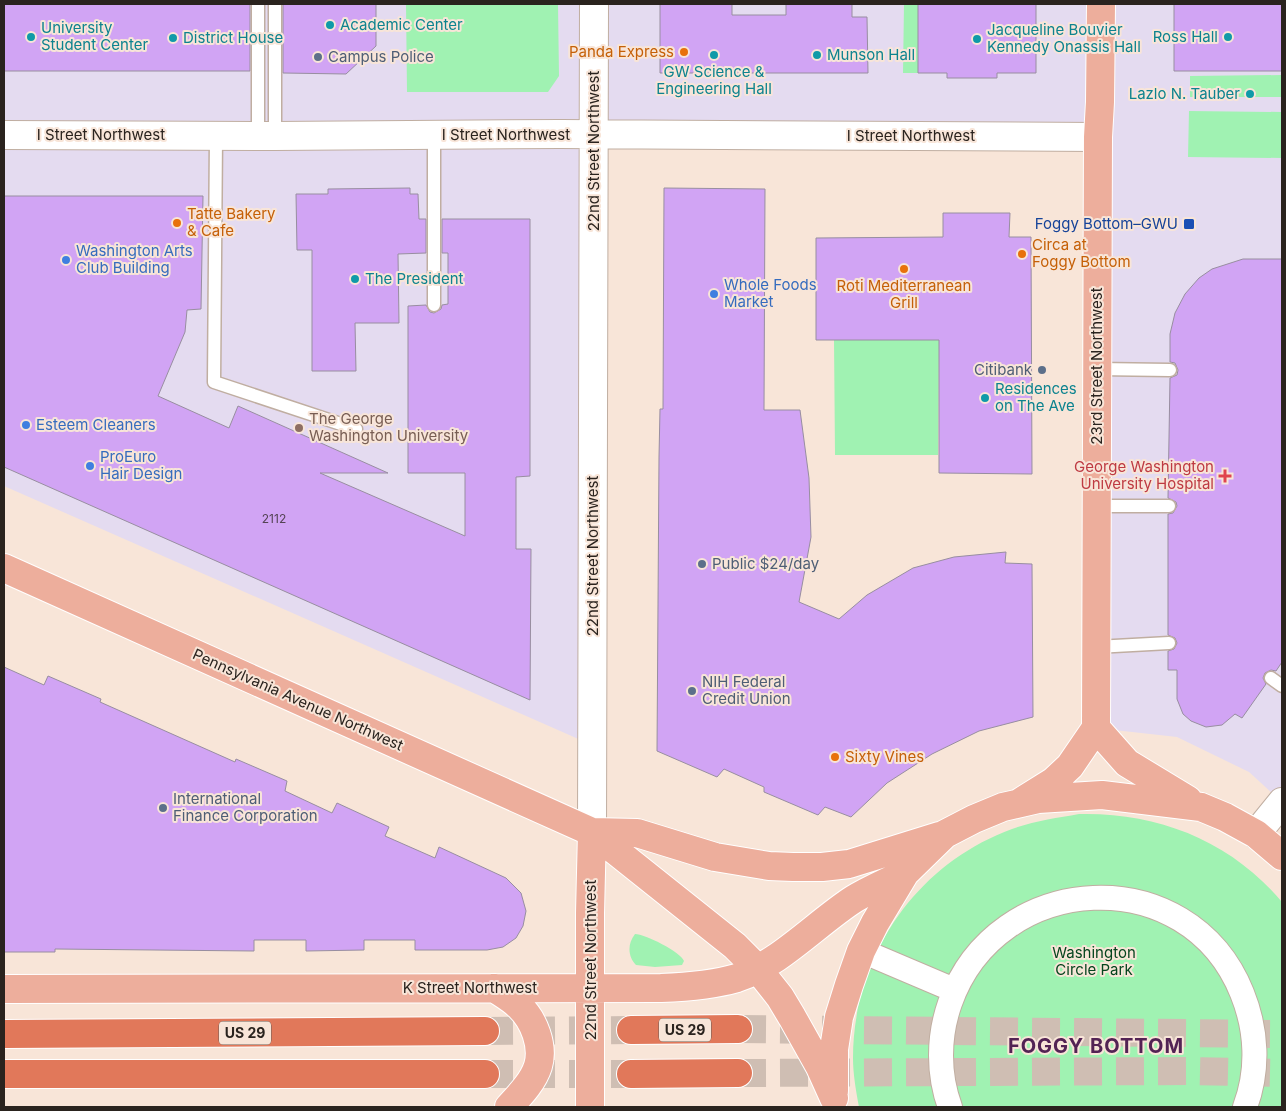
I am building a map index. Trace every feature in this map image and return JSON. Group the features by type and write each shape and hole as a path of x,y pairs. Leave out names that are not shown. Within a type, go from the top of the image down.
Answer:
{"highway":[{"name":"US 29","path":"631,1030 738,1030"},
{"name":"US 29","path":"4,1034 486,1032"},
{"path":"4,1074 485,1074"},
{"path":"631,1074 738,1074"}],"main road":[{"name":"23rd Street Northwest","path":"1096,728 1100,4"},
{"name":"Pennsylvania Avenue Northwest","path":"4,568 592,832 735,946 757,968 780,998 820,1067 834,1103"},
{"path":"1019,803 1054,781 1070,766 1096,728 1128,763 1200,807 1225,817 1256,834 1281,855"},
{"path":"834,1103 834,1050 849,985 861,951 905,873 945,834 1003,807 1038,799 1102,795 1200,807"},
{"name":"Pennsylvania Avenue Northwest","path":"592,832 637,833 715,857 752,864 793,867 822,867 849,864 945,834"},
{"name":"22nd Street Northwest","path":"590,1107 592,832"},
{"name":"K Street Northwest","path":"4,989 661,988 689,986 738,978 780,954 854,899 905,873"},
{"path":"494,988 520,1007 529,1018 538,1044 538,1066 523,1092 509,1107"}],"street":[{"name":"22nd Street Northwest","path":"592,832 594,4"},
{"name":"I Street Northwest","path":"4,135 1098,137"},
{"path":"1256,834 1282,802"},
{"path":"950,1107 943,1077 942,1035 946,1014 954,990 972,960 991,939 1012,922 1037,909 1063,901 1090,897 1118,898 1159,909 1182,922 1204,938 1222,958 1237,982 1248,1009 1254,1038 1254,1066 1245,1107"},
{"path":"874,956 954,990"}],"lane":[{"path":"258,4 267,136"},
{"path":"267,136 275,4"},
{"path":"434,135 434,305"},
{"path":"216,136 214,382 356,429"},
{"path":"1097,369 1170,370"},
{"path":"1097,506 1168,506"},
{"path":"1096,647 1168,643"},
{"path":"1271,678 1282,686"}],"shaded area":[{"name":"The George Washington University","path":"4,4 1282,4 1282,802 1249,772 1177,737 1096,728 1098,137 595,135 592,745 4,486"}],"green space":[{"path":"406,4 558,4 559,76 548,92 407,92"},
{"path":"904,4 918,4 918,73 903,73"},
{"path":"1282,75 1282,97 1190,97 1190,76"},
{"path":"1189,111 1282,112 1282,158 1188,157"},
{"path":"834,340 939,340 938,455 835,455"},
{"name":"Washington Circle Park","path":"1079,814 1137,818 1191,834 1240,862 1282,902 1282,1107 859,1107 853,1064 856,1020 864,984 878,950 896,918 920,890 947,865 978,845 1020,826"},
{"path":"635,934 646,937 670,949 684,961 682,965 655,967 636,965 630,954 632,938"}],"building":[{"path":"4,4 250,4 250,71 4,71"},
{"name":"Academic Center","path":"283,4 376,4 376,46 346,74 283,73"},
{"path":"660,4 732,4 732,15 786,15 786,4 852,4 852,17 867,17 868,73 660,73"},
{"name":"Jacqueline Bouvier Kennedy Onassis Hall","path":"918,4 1036,4 1036,73 997,73 997,78 947,78 947,73 918,73"},
{"name":"Ross Hall","path":"1174,4 1282,4 1282,71 1174,71"},
{"name":"The President","path":"410,188 410,194 418,194 419,219 426,219 426,253 398,254 399,323 355,323 356,371 312,371 312,250 297,250 296,194 328,194 328,189"},
{"path":"664,188 765,189 764,410 800,410 809,478 811,537 799,602 839,619 867,595 913,568 954,557 1006,552 1005,563 1032,564 1033,717 979,731 932,754 887,783 851,817 825,807 818,815 764,792 764,787 724,769 717,777 657,751 659,457 660,409 663,409"},
{"path":"4,196 203,196 201,309 187,310 185,332 158,396 229,428 238,406 388,473 320,473 465,536 465,473 408,473 408,306 426,305 430,312 434,313 441,309 442,305 448,304 448,253 442,253 442,219 530,219 530,476 516,477 516,549 531,549 530,700 4,467"},
{"name":"Residences on The Ave","path":"943,213 1010,213 1009,237 1031,237 1032,474 939,473 939,340 816,340 816,238 943,237"},
{"name":"George Washington University Hospital","path":"1243,259 1282,259 1282,662 1276,671 1271,670 1265,673 1263,678 1266,684 1242,718 1235,714 1222,725 1206,727 1191,721 1183,714 1177,699 1177,670 1168,670 1168,651 1174,649 1177,643 1175,638 1168,635 1168,514 1173,513 1177,506 1176,502 1168,498 1170,378 1177,375 1178,370 1175,363 1170,362 1170,334 1175,313 1185,294 1199,278 1212,269"},
{"name":"International Finance Corporation","path":"4,667 44,685 48,676 101,699 100,702 235,762 236,759 287,781 285,791 332,813 337,803 389,827 385,836 435,858 439,847 506,878 521,893 526,911 523,926 516,938 503,947 487,950 415,950 415,940 364,940 364,950 306,951 306,940 254,940 254,951 55,949 55,952 4,952"}],"tunnel":[{"path":"738,1029 1282,1034"},
{"path":"485,1031 631,1030"},
{"path":"738,1073 1192,1071 1282,1073"},
{"path":"485,1074 631,1074"}],"place":[{"name":"Academic Center","path":"330,25"},
{"name":"University Student Center","path":"31,37"},
{"name":"Ross Hall","path":"1228,37"},
{"name":"District House","path":"173,38"},
{"name":"Jacqueline Bouvier Kennedy Onassis Hall","path":"977,39"},
{"name":"Panda Express","path":"684,52"},
{"name":"GW Science & Engineering Hall","path":"714,55"},
{"name":"Munson Hall","path":"817,55"},
{"name":"Campus Police","path":"318,57"},
{"name":"Lazlo N. Tauber","path":"1250,94"},
{"name":"Tatte Bakery & Cafe","path":"177,223"},
{"name":"Foggy Bottom–GWU","path":"1189,224"},
{"name":"Circa at Foggy Bottom","path":"1022,254"},
{"name":"Washington Arts Club Building","path":"66,260"},
{"name":"Roti Mediterranean Grill","path":"904,269"},
{"name":"The President","path":"355,279"},
{"name":"Whole Foods Market","path":"714,294"},
{"name":"Citibank","path":"1042,370"},
{"name":"Residences on The Ave","path":"985,398"},
{"name":"Esteem Cleaners","path":"26,425"},
{"name":"The George Washington University","path":"299,428"},
{"name":"ProEuro Hair Design","path":"90,466"},
{"name":"George Washington University Hospital","path":"1225,476"},
{"name":"Public $24/day","path":"702,564"},
{"name":"NIH Federal Credit Union","path":"692,691"},
{"name":"Sixty Vines","path":"835,757"},
{"name":"International Finance Corporation","path":"163,808"}],"district":[{"name":"FOGGY BOTTOM","path":"1096,1046"}]}
